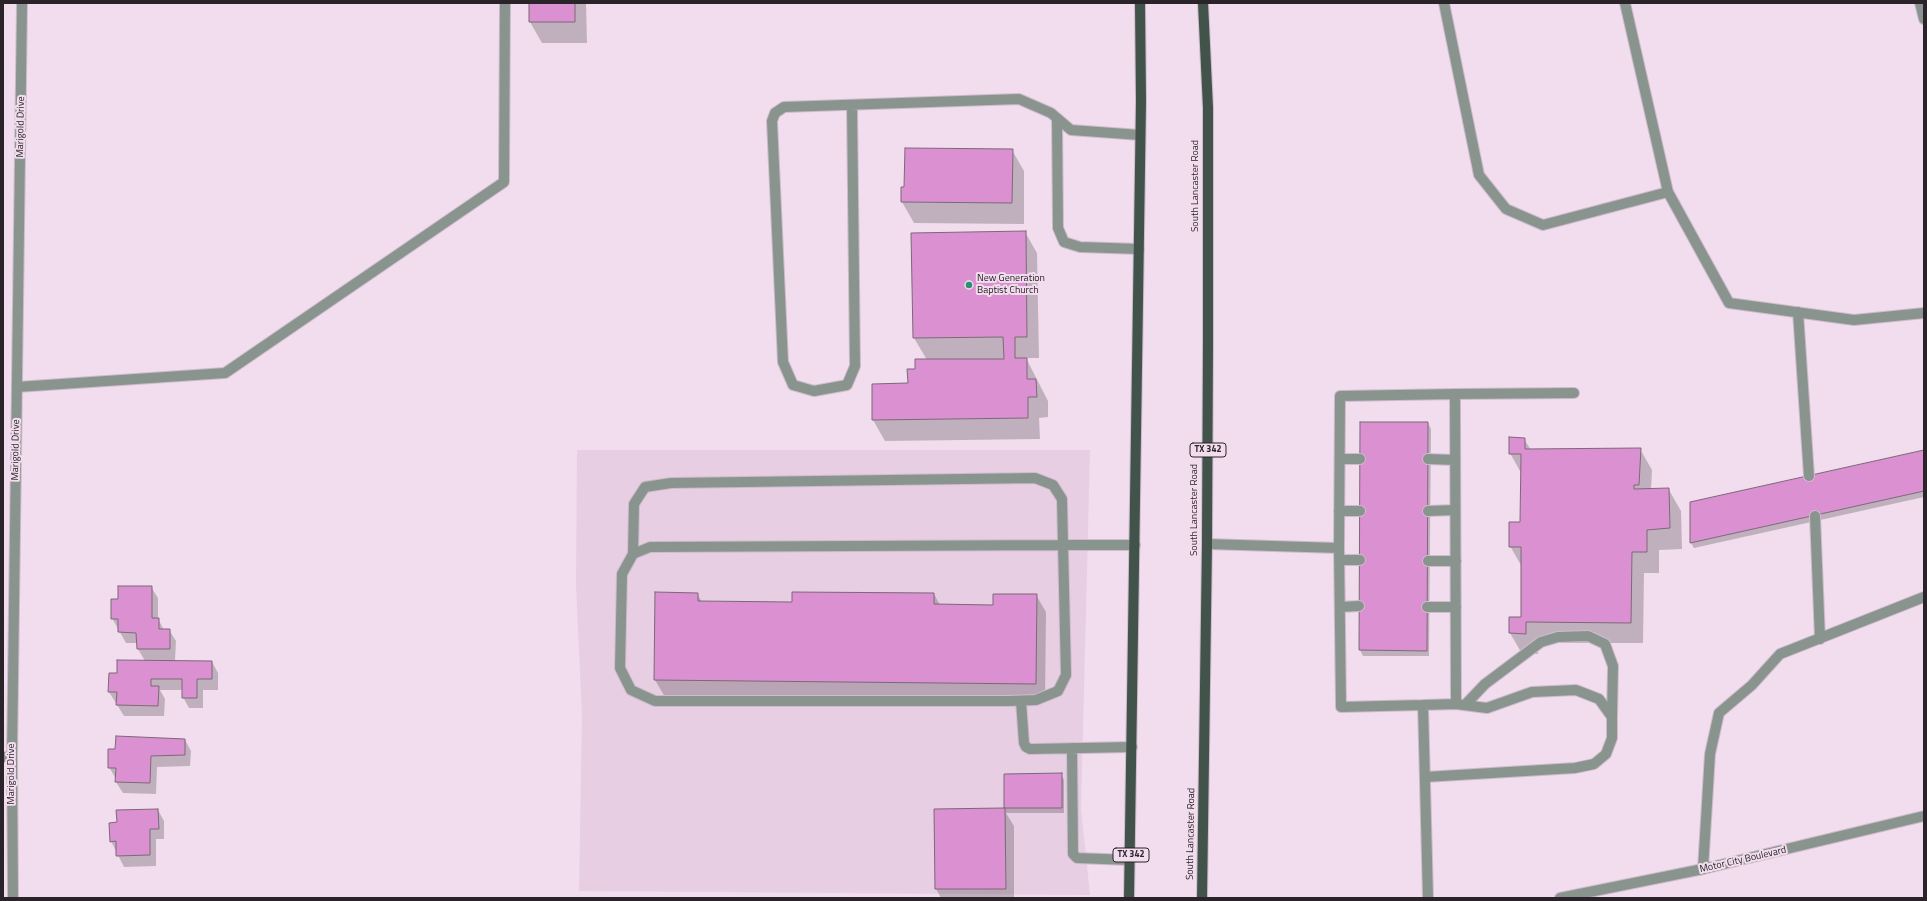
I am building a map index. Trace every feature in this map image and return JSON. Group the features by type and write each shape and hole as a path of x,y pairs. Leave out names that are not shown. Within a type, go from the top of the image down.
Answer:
{"main road":[{"name":"TX 342","path":"1129,898 1139,249 1140,3"},
{"name":"South Lancaster Road","path":"1202,898 1207,544 1208,108 1203,3"}],"street":[{"name":"Marigold Drive","path":"13,898 8,757 17,387 22,3"},
{"path":"17,387 225,373 504,182 505,3"},
{"path":"1444,3 1479,175 1506,209 1543,225 1668,192"},
{"path":"1625,3 1668,192 1729,303 1854,320 1924,313"},
{"path":"1920,3 1924,19"},
{"path":"852,105 855,366 847,385 814,390 793,384 783,362 772,121 775,113 784,107 1019,99 1051,113 1071,130 1140,135"},
{"path":"1057,118 1058,228 1064,242 1080,248 1139,249"},
{"path":"1798,312 1810,476"},
{"path":"1574,393 1340,396 1339,548 1342,707 1460,704 1487,708 1532,692 1576,690 1599,699 1612,717"},
{"path":"1455,394 1456,608 1460,704"},
{"path":"1340,459 1360,459"},
{"path":"1428,459 1455,460"},
{"path":"1035,478 1053,485 1062,499 1063,545 1066,675 1058,691 1036,700 655,701 631,690 620,668 622,574 633,554 634,504 645,486 671,483 1035,478"},
{"path":"1428,511 1455,510"},
{"path":"1339,511 1360,511"},
{"path":"1815,516 1820,639"},
{"path":"1207,544 1339,548"},
{"path":"633,554 650,548 1135,545"},
{"path":"1340,560 1360,560"},
{"path":"1428,561 1456,561"},
{"path":"1703,870 1710,754 1719,714 1752,685 1780,654 1924,597"},
{"path":"1340,607 1359,606"},
{"path":"1427,607 1456,608"},
{"path":"1425,777 1575,768 1594,764 1606,754 1612,738 1613,666 1605,644 1588,636 1558,637 1541,642 1460,704"},
{"path":"1021,701 1024,743 1026,747 1030,749 1132,747"},
{"path":"1423,705 1428,898"},
{"path":"1072,748 1073,854 1077,858 1130,860"},
{"name":"Motor City Boulevard","path":"1560,898 1703,870 1924,816"}],"shaded area":[{"path":"577,450 1090,450 1081,809 1090,895 579,891 582,716 576,584"}],"building":[{"path":"529,3 575,3 575,22 529,22"},
{"path":"905,148 1013,149 1012,203 901,202 901,187 904,187"},
{"name":"New Generation Baptist Church","path":"1026,231 1027,337 1015,337 1015,358 1027,358 1027,379 1036,379 1037,397 1028,397 1028,418 872,420 872,384 908,383 907,369 915,369 915,359 1004,359 1003,337 913,338 911,233"},
{"path":"1360,422 1428,422 1427,651 1359,650"},
{"path":"1509,437 1525,438 1525,449 1641,448 1639,485 1634,485 1634,489 1669,488 1670,528 1647,530 1647,552 1632,552 1631,623 1526,622 1526,634 1509,633 1509,617 1521,617 1521,547 1509,547 1509,522 1520,522 1521,454 1509,454"},
{"path":"1924,450 1924,491 1690,543 1690,502"},
{"path":"118,586 152,586 152,618 159,618 159,629 170,629 170,649 137,649 136,633 118,632 118,619 111,619 111,599 118,599"},
{"path":"655,592 698,593 698,601 792,602 792,592 934,593 934,604 993,605 993,594 1037,594 1036,684 654,680"},
{"path":"117,660 212,661 212,679 197,679 197,698 182,698 182,679 151,679 151,686 159,686 158,706 116,705 117,692 108,692 109,673 117,673"},
{"path":"116,736 185,739 185,755 151,756 150,783 115,782 116,768 108,768 108,749 115,749"},
{"path":"1062,773 1062,808 1004,808 1004,774"},
{"path":"1005,808 1006,889 935,889 934,809"},
{"path":"158,809 159,829 150,829 150,855 116,856 116,841 110,842 109,823 117,822 116,810"}],"place":[{"name":"New Generation Baptist Church","path":"969,285"}]}
